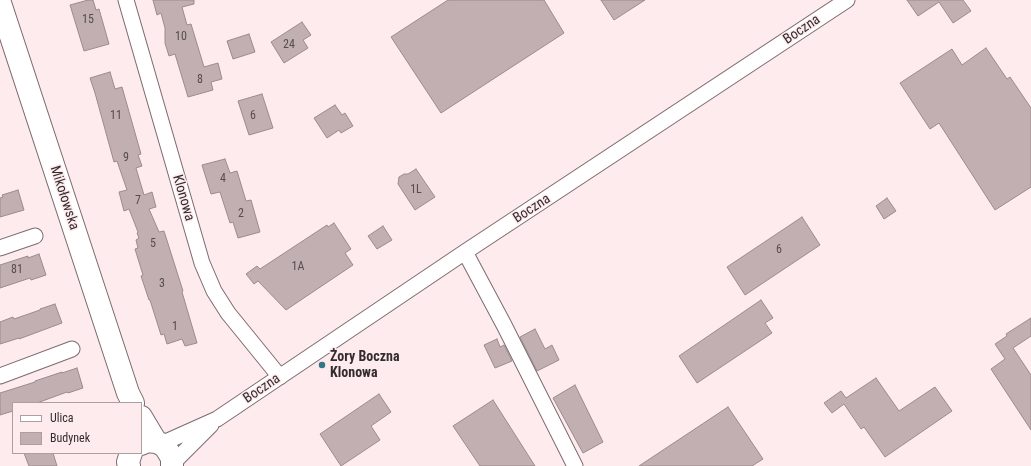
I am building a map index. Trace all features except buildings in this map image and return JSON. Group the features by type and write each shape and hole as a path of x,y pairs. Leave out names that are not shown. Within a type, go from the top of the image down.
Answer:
{"street":[{"name":"Klonowa","path":"126,0 202,263 214,291 228,313 280,377"},
{"name":"Boczna","path":"142,452 217,419 847,0"},
{"name":"Mikołowska","path":"0,3 130,400"},
{"path":"0,248 34,236"},
{"path":"466,252 575,466"},
{"path":"0,376 72,348"},
{"name":"Boczna","path":"172,465 217,419"},
{"path":"142,454 169,453 172,458 172,465"}],"place":[{"name":"Żory Boczna Klonowa","path":"322,365"}]}
